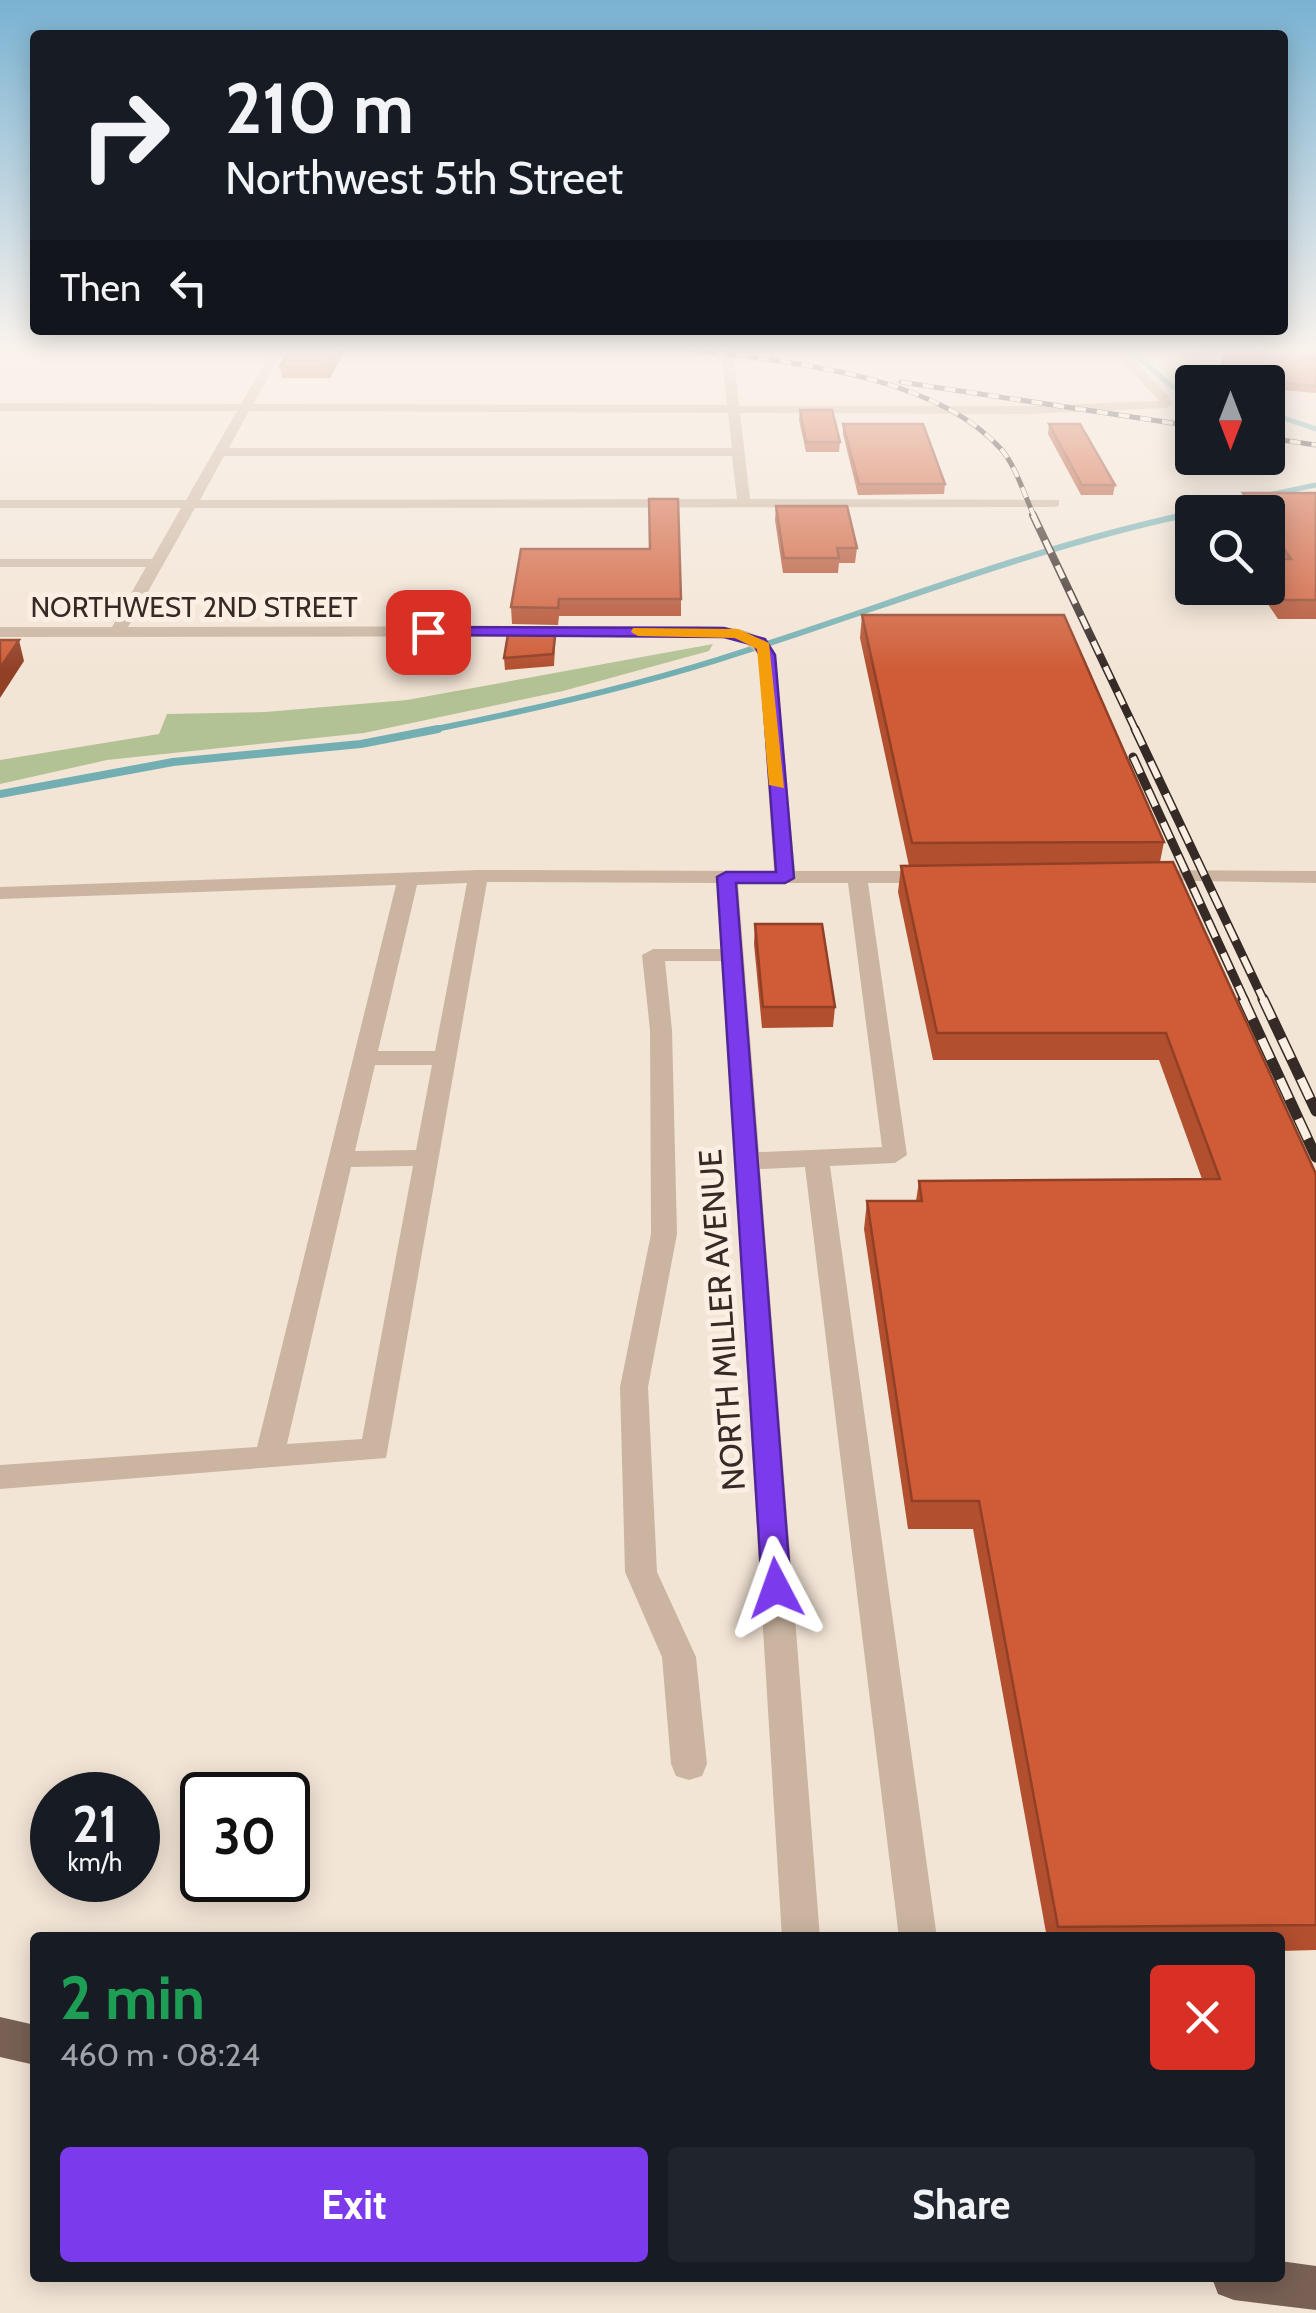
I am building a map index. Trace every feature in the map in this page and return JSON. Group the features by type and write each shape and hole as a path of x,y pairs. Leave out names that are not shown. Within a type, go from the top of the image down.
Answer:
{"main road":[{"path":"0,2037 30,2044"},
{"path":"1267,2282 1316,2288"}],"street":[{"path":"117,632 218,455"},
{"path":"741,455 744,504"},
{"path":"0,504 1054,504"},
{"path":"0,563 157,563"},
{"name":"NORTHWEST 2ND STREET","path":"2,634 699,632 752,639 767,655 785,878"},
{"path":"0,1477 374,1450 478,876"},
{"path":"0,893 478,876 953,877"},
{"path":"1126,876 1316,876"},
{"name":"NORTH MILLER AVENUE","path":"726,877 801,1932"},
{"path":"746,1160 895,1155 857,877"},
{"path":"270,1458 408,879"},
{"path":"689,1764 679,1657 641,1572 634,1388 664,1234 661,1030 653,955 732,955"},
{"path":"365,1058 445,1058"},
{"path":"342,1160 427,1158"},
{"path":"816,1158 917,1932"}],"green space":[{"path":"713,644 709,651 563,691 364,733 107,760 0,784 0,760 159,734 167,714 265,712 407,700"}],"building":[{"path":"851,455 934,455 945,484 859,484"},
{"path":"1066,455 1098,455 1115,485 1082,485"},
{"path":"1316,493 1316,600 1285,600 1285,559 1291,559 1285,551 1285,495 1244,495"},
{"path":"649,499 678,499 681,599 559,599 558,608 511,607 521,549 650,549"},
{"path":"776,506 847,506 857,548 837,548 839,558 784,558"},
{"path":"862,615 1064,615 1164,842 912,843"},
{"path":"509,628 556,628 553,654 504,658"},
{"path":"0,640 19,640 0,668"},
{"path":"1173,862 1316,1174 1316,1925 1058,1927 979,1501 912,1501 867,1201 922,1201 919,1181 1220,1179 1166,1033 937,1033 901,866"},
{"path":"755,924 822,924 835,1007 763,1007"}],"waterway":[{"path":"1268,495 1316,485"},
{"path":"426,731 664,676 1017,560 1175,517"},
{"path":"0,794 173,762 361,744 438,729"}],"railway":[{"path":"1005,455 1035,518"},
{"path":"1033,515 1136,731"},
{"path":"1135,729 1264,1001"},
{"path":"1133,757 1245,1001"},
{"path":"1243,999 1316,1157"},
{"path":"1263,999 1316,1111"}],"slow traffic":[{"path":"638,632 738,634 764,646 778,785"}],"route":[{"path":"428,632 724,632 745,636 764,646 785,878 726,877 776,1588"}]}
